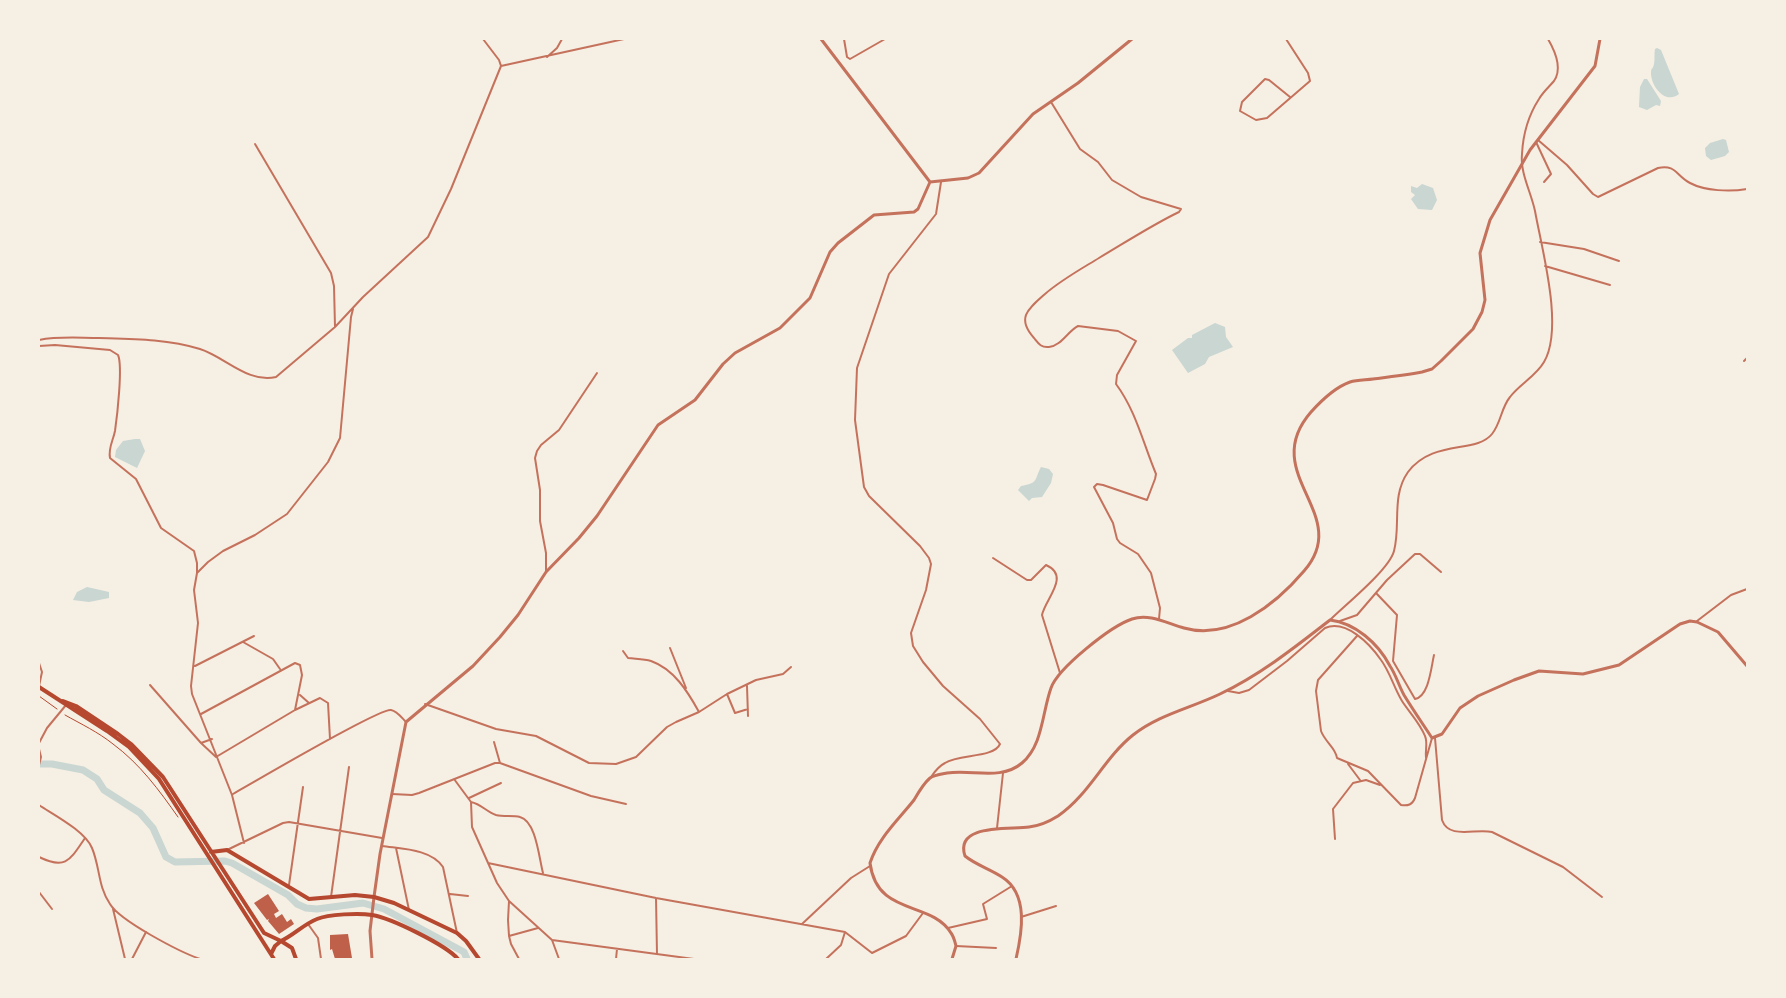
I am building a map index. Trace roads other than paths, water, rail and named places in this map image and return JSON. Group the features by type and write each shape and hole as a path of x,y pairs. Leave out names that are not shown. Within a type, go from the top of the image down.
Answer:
{"main road":[{"path":"39,686 129,747 159,779 210,854 273,957"},
{"path":"66,703 107,725 148,760 176,796 207,844 210,854"},
{"path":"207,844 219,850"},
{"path":"210,854 219,850 227,850 309,899 355,896 374,898 409,910 457,933 479,959"},
{"path":"218,867 260,928 275,939"},
{"path":"273,957 275,946 317,919 329,916 371,915 439,945 459,959"},
{"path":"292,948 296,934"},
{"path":"260,936 281,941 292,948 297,959"}],"street":[{"path":"39,340 62,337 125,338 177,344 213,354 265,380 276,377 335,327 428,237 451,189 501,66 483,39"},
{"path":"547,57 557,48 562,39"},
{"path":"501,66 624,39"},
{"path":"821,39 930,182"},
{"path":"844,39 847,57 850,59 885,39"},
{"path":"930,182 968,178 979,173 1020,126 1132,39"},
{"path":"1286,39 1308,73 1310,78 1307,85 1262,120 1256,120 1240,111 1242,102 1265,79 1290,97"},
{"path":"1016,959 1022,917 1019,900 1012,886 1000,875 972,862 965,856 963,849 970,836 980,831 997,828 1030,827 1058,816 1090,785 1132,735 1169,714 1226,691 1278,661 1330,620 1376,577 1390,560 1394,551 1396,505 1400,488 1408,473 1420,460 1432,452 1480,442 1490,436 1509,398 1537,372 1545,360 1553,341 1554,317 1533,204 1521,163 1523,141 1532,111 1557,75 1555,52 1548,39"},
{"path":"930,777 949,773 1003,773 1021,763 1036,742 1051,686 1070,663 1115,627 1133,619 1147,617 1197,632 1214,631 1236,625 1263,610 1306,568 1314,554 1318,539 1318,520 1296,470 1293,454 1295,437 1302,423 1315,407 1350,382 1432,369 1473,329 1482,312 1485,300 1480,253 1490,220 1521,163 1536,141 1595,66 1600,39"},
{"path":"1050,102 1080,149 1098,162 1112,180 1141,197 1180,209 1179,212 1108,253 1047,293 1029,309 1024,323 1040,345 1048,347 1056,345 1078,326 1110,328 1136,341 1118,375 1116,384 1128,400 1137,422 1155,480 1147,500 1103,485 1097,484 1094,487 1113,523 1117,539 1138,554 1151,573 1161,608 1159,620"},
{"path":"1536,141 1551,174 1544,182"},
{"path":"1536,141 1567,165 1598,197 1666,166 1695,186 1713,189 1747,189"},
{"path":"255,144 331,273 334,286 335,327"},
{"path":"372,959 370,946 372,908 406,722 473,666 500,637 518,615 546,572 597,516 658,425 695,400 723,364 735,353 790,320 811,296 831,252 838,243 874,215 914,212 930,182"},
{"path":"941,182 936,214 886,281 877,312 858,360 855,420 864,487 869,496 920,546 931,564 926,590 911,633 913,646 943,686 980,719 1000,744 999,748 989,753 946,762 930,777 885,836 872,857 870,866 877,884 887,897 939,921 951,933 956,946 952,959"},
{"path":"1540,242 1584,249 1619,261"},
{"path":"1545,266 1610,285"},
{"path":"197,573 223,551 255,535 287,514 332,456 340,438 351,317 354,307"},
{"path":"39,346 55,345 110,350 118,355 120,369 116,427 109,451 110,458 136,479 161,528 194,551 197,563 194,590 198,623 192,694 212,739 216,757 232,795 244,843"},
{"path":"1744,361 1747,358"},
{"path":"546,572 546,553 540,521 540,490 535,458 542,445 559,430 597,373"},
{"path":"1340,621 1357,615 1415,554 1420,554 1441,572"},
{"path":"993,558 1027,580 1031,580 1046,566 1051,567 1057,576 1058,583 1042,615 1060,673"},
{"path":"1433,738 1442,734 1460,708 1478,696 1539,671 1583,674 1610,669 1680,624 1697,622 1731,595 1747,590"},
{"path":"1376,593 1397,615 1393,661 1415,699 1421,697 1425,690 1434,655"},
{"path":"1330,620 1351,626 1377,647 1390,664 1404,694 1433,738 1442,820 1449,830 1492,832 1563,867 1602,897"},
{"path":"1697,622 1718,632 1747,666"},
{"path":"1226,691 1239,693 1249,690 1325,628 1332,625 1341,626 1357,636 1382,661 1401,699 1423,730 1427,759"},
{"path":"194,666 254,636"},
{"path":"1357,636 1326,669 1316,685 1323,738 1335,751 1338,760 1368,771 1401,805 1407,806 1413,803 1433,738"},
{"path":"243,642 273,659 280,669"},
{"path":"670,648 687,690 699,712"},
{"path":"623,651 628,658 651,661 661,666 687,690"},
{"path":"39,663 42,672 39,686"},
{"path":"201,714 280,669 295,663 300,665 302,675 295,710"},
{"path":"425,704 496,729 536,736 579,760 602,765 625,762 636,757 667,727 699,712 727,694 762,678 783,674 791,667"},
{"path":"150,685 216,757"},
{"path":"747,686 748,716"},
{"path":"299,694 309,703"},
{"path":"727,694 735,712 748,709"},
{"path":"216,757 295,710 320,699 328,703 330,740"},
{"path":"39,742 66,703"},
{"path":"232,795 386,711 395,712 406,722"},
{"path":"201,743 212,739"},
{"path":"494,742 500,763"},
{"path":"39,749 40,764"},
{"path":"392,794 419,794 500,763 591,796 626,804"},
{"path":"1348,764 1360,780"},
{"path":"330,898 349,766"},
{"path":"997,828 1003,773"},
{"path":"454,779 471,802 477,803 495,815 517,816 526,820 534,831 543,873"},
{"path":"1335,839 1335,804 1353,783 1360,780 1383,786"},
{"path":"468,799 501,783"},
{"path":"288,886 303,787"},
{"path":"471,802 472,827 497,883 509,901 552,940 559,959"},
{"path":"39,805 85,838 93,849 102,891 112,909 125,959"},
{"path":"227,850 283,823 298,823 383,839"},
{"path":"39,857 53,863 64,863 85,838"},
{"path":"382,846 424,854 438,860 443,867 457,933"},
{"path":"396,848 409,910"},
{"path":"488,862 656,898 845,932 858,940 869,952 874,952 906,936 923,913"},
{"path":"802,924 851,878 870,866"},
{"path":"947,928 987,919 983,904 1012,886"},
{"path":"39,892 52,909"},
{"path":"449,894 468,896"},
{"path":"656,898 657,954"},
{"path":"509,901 509,936 519,959"},
{"path":"1022,917 1056,906"},
{"path":"112,909 189,957 200,959"},
{"path":"308,924 318,938 321,959"},
{"path":"509,936 538,928"},
{"path":"132,959 146,932"},
{"path":"826,959 841,945 845,932"},
{"path":"552,940 694,959"},
{"path":"956,946 996,948"},
{"path":"616,959 617,949"}],"waterway":[{"path":"39,764 83,770 97,779 104,790 140,813 153,828 166,857 175,862 225,861 232,863 306,908 317,909 363,903 384,909 464,952 467,959"}]}
